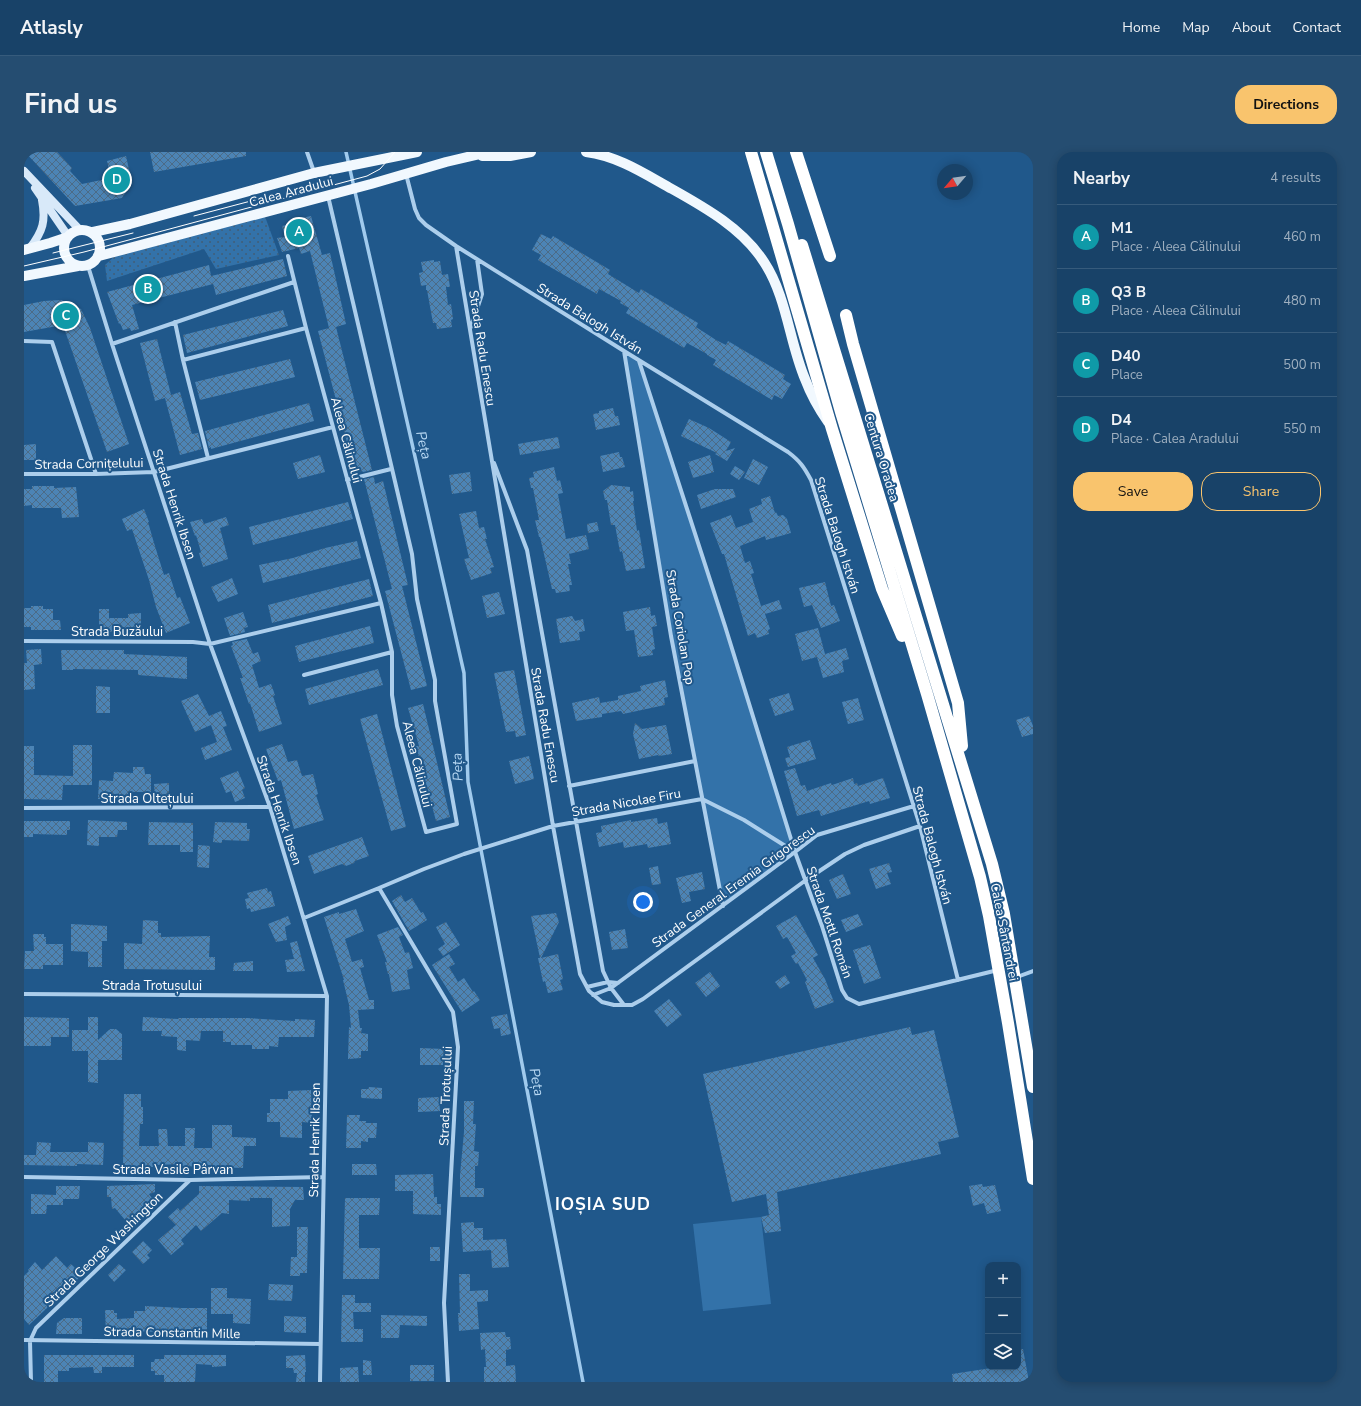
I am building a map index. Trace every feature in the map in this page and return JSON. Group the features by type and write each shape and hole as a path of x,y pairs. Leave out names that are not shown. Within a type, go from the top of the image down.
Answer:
{"highway":[{"path":"751,152 832,429 882,589 927,694"},
{"name":"Centura Oradea","path":"766,152 791,223 964,771"},
{"name":"Centura Oradea","path":"774,152 791,223 841,412 927,694"},
{"path":"796,152 830,256"},
{"path":"846,315 853,344 958,703 964,771"},
{"name":"Calea Sântandrei","path":"927,694 980,877 989,916 1033,1179"},
{"name":"Calea Sântandrei","path":"964,771 992,864 1004,914 1033,1087"}],"main road":[{"name":"Calea Aradului","path":"79,229 86,229 93,232 130,224 314,173 417,152"},
{"name":"Calea Aradului","path":"83,266 94,263 99,256 371,184 446,162 489,152"},
{"path":"472,156 510,156 531,152"},
{"path":"586,152 614,159 679,193 719,217 749,243 764,262 775,284 804,379 817,405 832,429"},
{"path":"27,249 68,236 79,229"},
{"path":"93,232 100,242 101,250 99,256"},
{"path":"68,236 64,246 65,253 68,259 83,266"},
{"path":"24,276 83,266"}],"street":[{"path":"307,152 314,173"},
{"path":"24,172 68,236"},
{"path":"24,172 79,229"},
{"name":"Strada Balogh István","path":"406,173 419,218 426,226 788,452 799,460 806,469 811,480 920,826 958,980"},
{"path":"331,194 391,469 347,480"},
{"path":"27,249 38,238 43,228 44,213 42,197"},
{"name":"Strada Radu Enescu","path":"456,246 471,328 490,454 553,826 580,974 587,988 593,995"},
{"name":"Aleea Călinului","path":"288,256 306,328 381,603 392,652 392,695 397,726 426,832 456,824 435,701 435,680 417,599 412,554 391,469"},
{"path":"471,328 482,294 477,259"},
{"name":"Strada Henrik Ibsen","path":"83,266 112,344 210,644 270,807 328,996 323,1177 320,1382"},
{"path":"112,344 294,282"},
{"path":"175,322 208,458"},
{"path":"183,360 306,328"},
{"path":"24,341 52,342 96,474"},
{"name":"Strada Coriolan Pop","path":"624,351 671,636 723,906"},
{"path":"639,360 725,626 795,852"},
{"name":"Strada Cornițelului","path":"24,474 154,472 333,427"},
{"name":"Strada Radu Enescu","path":"490,454 527,550 603,972 611,988 624,1005"},
{"path":"210,644 381,603"},
{"name":"Strada Buzăului","path":"24,641 193,642 210,644"},
{"path":"304,675 392,652"},
{"path":"569,786 695,761"},
{"path":"702,799 744,820 795,852"},
{"name":"Strada Nicolae Firu","path":"379,888 464,854 553,826 702,799"},
{"name":"Strada General Eremia Grigorescu","path":"593,995 611,988 618,983 817,835 914,806"},
{"name":"Strada Oltețului","path":"24,808 270,807"},
{"path":"593,995 602,1002 614,1005 632,1005 643,999 806,880 851,851 864,845 920,826"},
{"name":"Strada Mottl Román","path":"795,852 806,880 842,990 847,998 859,1004 958,980"},
{"path":"304,918 379,888"},
{"name":"Strada Trotușului","path":"379,888 453,1012 458,1047 444,1302 448,1382"},
{"path":"958,980 998,970"},
{"path":"1014,978 1033,971"},
{"path":"587,988 608,982 618,983"},
{"name":"Strada Trotușului","path":"24,994 328,996"},
{"name":"Strada Vasile Pârvan","path":"24,1176 190,1180 323,1177"},
{"name":"Strada George Washington","path":"30,1340 36,1328 190,1180"},
{"name":"Strada Constantin Mille","path":"24,1340 320,1344"},
{"path":"30,1340 31,1382"}],"shaded area":[{"path":"263,211 279,255 216,269 204,249 107,281 105,265 116,255"},
{"path":"624,351 639,360 795,852 723,906 671,636"},
{"path":"761,1217 771,1304 703,1311 693,1224"}],"building":[{"path":"25,152 57,152 72,168 70,171 82,184 111,178 107,161 126,156 132,183 122,198 75,206"},
{"path":"150,152 246,152 246,156 154,172"},
{"path":"311,216 322,255 330,253 346,324 336,327 372,470 363,472 355,473 318,331 329,328 310,251 301,254 299,248 282,252 277,238 285,237 282,226 294,223 293,220"},
{"path":"541,234 551,239 553,236 610,270 608,274 639,293 641,289 698,323 696,327 716,340 726,345 728,341 785,375 783,379 791,384 782,399 774,395 772,400 713,365 716,360 707,354 687,343 684,348 626,313 629,308 620,303 621,301 599,289 597,294 538,260 541,255 532,250"},
{"path":"283,259 287,276 216,295 211,276"},
{"path":"434,260 434,262 440,261 442,275 448,274 450,287 446,287 448,305 451,304 453,319 451,320 452,327 437,329 436,323 433,323 426,285 421,286 419,273 423,272 421,262"},
{"path":"209,265 213,284 132,305 139,329 131,331 130,328 123,330 120,323 119,324 107,292"},
{"path":"61,300 81,309 90,328 129,444 107,452 63,325 24,332 24,305 44,301"},
{"path":"283,310 288,326 187,353 183,335"},
{"path":"157,339 171,395 180,392 192,434 198,433 202,449 180,455 165,398 155,401 140,343"},
{"path":"290,359 295,377 200,400 195,382"},
{"path":"309,403 314,421 211,449 211,447 209,448 205,431"},
{"path":"613,408 615,416 618,416 620,425 596,430 593,414"},
{"path":"689,419 709,428 731,442 726,451 735,448 727,461 715,454 717,453 681,436"},
{"path":"558,437 560,448 520,455 518,444"},
{"path":"36,444 36,460 24,460 24,445"},
{"path":"619,452 625,467 603,472 600,456"},
{"path":"320,455 325,472 298,479 293,463"},
{"path":"710,455 714,472 693,478 688,462"},
{"path":"753,459 768,467 759,485 744,478"},
{"path":"735,466 745,472 739,480 730,474"},
{"path":"554,467 557,481 560,480 563,493 558,494 566,539 586,535 589,549 569,554 571,564 568,564 572,585 569,585 570,591 556,593 555,589 552,589 535,520 539,520 533,488 531,488 529,478 534,477 533,472"},
{"path":"470,472 472,491 452,494 449,475"},
{"path":"374,477 375,484 383,481 408,585 402,586 427,686 411,690 385,591 392,589 364,479"},
{"path":"611,485 630,487 630,492 633,491 637,531 639,530 645,568 626,571 622,551 620,552 615,525 611,525 607,500 605,500 603,491"},
{"path":"32,486 54,486 54,488 76,487 79,517 62,518 61,508 32,508 32,505 24,506 24,489 32,489"},
{"path":"715,489 733,489 736,497 701,509 697,495"},
{"path":"770,496 775,513 776,512 778,516 783,515 787,519 791,533 766,540 765,536 740,546 745,563 750,561 754,573 751,574 761,606 779,600 782,609 765,614 770,629 768,630 769,634 757,638 755,633 748,636 724,554 722,554 710,523 731,515 736,528 753,522 749,509 762,504 761,499"},
{"path":"348,502 353,519 253,545 249,527"},
{"path":"144,509 164,575 169,573 177,598 180,597 190,623 166,633 156,607 149,580 132,529 127,531 122,519"},
{"path":"476,511 479,528 484,527 487,539 485,539 494,567 490,568 492,573 471,580 464,559 469,558 459,514"},
{"path":"226,517 229,525 220,528 228,559 203,567 199,553 201,552 190,522 202,519 204,524"},
{"path":"597,522 599,531 588,533 587,524"},
{"path":"357,541 361,558 263,583 259,565 293,558 325,548"},
{"path":"232,578 238,594 218,602 211,587"},
{"path":"369,579 373,596 272,623 268,605"},
{"path":"825,582 831,606 834,605 840,621 821,628 812,605 804,607 799,588"},
{"path":"499,592 505,614 487,618 482,596"},
{"path":"31,606 43,606 43,609 53,609 53,620 60,620 61,630 31,630 31,627 24,627 24,608 31,608"},
{"path":"650,607 651,616 655,615 657,626 652,627 655,649 652,650 653,655 638,657 634,630 626,631 623,612"},
{"path":"99,609 109,609 109,618 128,618 128,614 141,613 141,632 99,632"},
{"path":"243,612 248,627 244,628 245,632 230,636 224,618"},
{"path":"572,616 575,621 583,619 585,631 579,632 580,640 560,643 556,619"},
{"path":"370,626 374,643 299,662 295,646"},
{"path":"818,628 825,654 846,648 849,659 842,661 844,672 823,678 817,657 802,661 795,634"},
{"path":"247,639 253,654 258,652 261,661 252,665 259,688 271,684 275,695 273,696 282,724 259,732 240,678 243,678 231,646 233,645 232,642"},
{"path":"41,649 42,664 34,665 35,689 24,690 24,663 27,663 26,650"},
{"path":"61,650 124,650 124,654 187,657 187,679 138,675 138,670 62,670"},
{"path":"378,669 383,685 309,705 305,689"},
{"path":"514,670 526,735 516,737 515,731 506,732 494,673"},
{"path":"665,680 668,697 664,698 665,705 623,714 621,711 602,714 602,717 576,721 572,703 599,697 600,703 618,700 618,696 641,691 640,686"},
{"path":"96,686 110,687 110,713 96,713"},
{"path":"789,693 794,710 775,716 769,699"},
{"path":"198,694 209,716 221,711 227,726 223,727 232,750 205,760 201,748 217,742 211,725 195,732 181,701"},
{"path":"858,698 864,720 848,724 842,702"},
{"path":"423,704 450,817 436,821 416,746 419,746 408,708"},
{"path":"377,714 406,827 391,831 360,719"},
{"path":"1029,716 1033,726 1033,734 1022,737 1016,720"},
{"path":"635,723 642,729 666,725 672,754 639,759 633,734"},
{"path":"810,740 816,759 788,767 785,758 790,757 787,747"},
{"path":"282,744 288,762 297,760 302,776 313,774 318,794 316,795 324,820 294,829 281,780 278,781 266,749"},
{"path":"73,745 92,745 92,785 63,785 62,800 24,799 24,746 34,746 34,775 73,776"},
{"path":"529,756 534,779 515,784 509,761"},
{"path":"133,767 144,767 145,774 151,774 151,792 133,792 133,801 98,799 99,780 113,781 114,772 133,773"},
{"path":"795,768 801,786 805,785 807,791 853,778 854,784 857,783 858,786 883,778 890,798 870,804 869,801 821,816 819,810 797,816 784,771"},
{"path":"238,771 245,788 242,790 245,798 235,802 231,791 226,793 220,778"},
{"path":"169,783 169,799 155,799 154,784"},
{"path":"657,818 658,824 667,822 671,844 648,848 647,844 624,848 623,842 599,847 596,833 602,832 601,826 631,820 631,822"},
{"path":"88,820 127,822 127,830 118,830 117,837 99,837 99,846 87,845"},
{"path":"24,821 70,821 70,830 67,830 67,835 33,834 33,837 24,837"},
{"path":"149,822 193,823 193,852 180,852 180,845 148,845"},
{"path":"215,822 247,823 247,829 250,829 249,841 222,840 222,843 213,842"},
{"path":"362,837 369,856 346,866 342,864 314,874 308,856"},
{"path":"198,845 210,846 209,868 197,867"},
{"path":"889,863 892,872 887,873 891,884 876,889 869,869"},
{"path":"658,866 661,884 652,885 649,868"},
{"path":"702,872 705,889 689,892 691,901 682,903 676,878"},
{"path":"843,874 851,894 837,899 829,880"},
{"path":"267,888 268,892 271,891 275,906 251,912 250,908 247,909 245,899 249,898 247,893"},
{"path":"401,895 405,902 412,898 421,913 423,912 427,920 409,931 392,901"},
{"path":"356,909 364,931 345,939 352,962 362,959 364,967 360,968 369,1000 374,1000 374,1009 358,1010 360,1028 362,1028 361,1033 368,1034 368,1051 361,1051 361,1058 348,1059 349,1027 351,1028 349,1005 344,980 324,917 339,912 339,914"},
{"path":"556,913 559,922 541,958 558,954 563,979 560,980 563,990 548,993 545,981 543,982 538,958 540,958 531,916"},
{"path":"858,914 863,925 846,932 841,920"},
{"path":"796,915 818,955 813,958 825,979 834,1002 815,1009 805,982 807,980 798,963 796,964 791,956 796,953 787,937 783,939 776,926"},
{"path":"288,916 291,924 285,927 287,940 276,942 268,924"},
{"path":"143,920 158,921 158,933 161,933 161,937 210,936 209,957 215,957 215,970 124,969 124,943 142,944"},
{"path":"446,922 460,945 443,956 438,949 445,944 436,927"},
{"path":"71,924 107,926 107,941 102,941 102,967 88,967 88,952 71,951"},
{"path":"398,927 403,935 399,937 405,953 409,952 413,968 407,970 410,989 392,992 385,962 387,962 377,935"},
{"path":"625,929 628,948 612,950 609,932"},
{"path":"33,934 44,934 44,937 46,937 46,944 63,944 63,965 43,965 43,969 24,969 25,951 34,951"},
{"path":"297,941 305,971 287,972 285,960 294,959 290,943"},
{"path":"870,945 881,978 864,984 853,950"},
{"path":"449,954 455,964 449,967 458,982 464,978 480,1000 462,1012 432,965"},
{"path":"253,961 253,971 233,971 234,963"},
{"path":"710,972 720,986 706,997 695,983"},
{"path":"785,975 790,983 780,989 775,982"},
{"path":"669,999 682,1015 667,1027 654,1011"},
{"path":"507,1014 511,1034 501,1036 500,1028 494,1029 491,1017"},
{"path":"24,1017 69,1018 69,1037 51,1037 51,1046 24,1046"},
{"path":"88,1017 98,1017 98,1040 110,1029 116,1029 122,1034 122,1060 98,1060 98,1083 88,1082 88,1051 72,1051 72,1030 88,1030"},
{"path":"143,1017 178,1019 247,1018 295,1021 295,1019 315,1020 314,1037 279,1037 278,1047 269,1046 269,1049 252,1049 252,1045 231,1045 231,1042 223,1042 223,1031 201,1031 200,1041 186,1040 186,1051 177,1050 177,1037 161,1036 162,1031 142,1031"},
{"path":"910,1027 912,1035 934,1030 959,1137 938,1142 941,1154 777,1192 781,1231 765,1233 761,1217 769,1215 766,1194 732,1202 703,1074"},
{"path":"420,1048 444,1049 443,1065 420,1065"},
{"path":"369,1087 382,1088 382,1099 361,1098 361,1089 368,1089"},
{"path":"311,1090 312,1123 302,1122 302,1138 280,1137 280,1122 267,1122 267,1113 270,1113 270,1099 288,1099 288,1091"},
{"path":"124,1094 141,1094 143,1124 140,1124 139,1146 159,1146 158,1129 167,1129 168,1146 185,1146 185,1128 195,1128 194,1148 212,1148 212,1125 232,1125 232,1137 256,1138 256,1146 244,1146 243,1168 179,1166 180,1164 156,1165 156,1167 123,1166"},
{"path":"439,1097 440,1111 418,1112 418,1098"},
{"path":"464,1101 474,1101 473,1124 476,1124 474,1151 479,1152 478,1166 475,1166 475,1188 484,1188 484,1197 460,1197 460,1175 464,1132"},
{"path":"347,1115 360,1115 359,1121 366,1121 366,1123 377,1123 376,1138 368,1138 368,1142 361,1141 361,1148 346,1148"},
{"path":"37,1142 51,1143 50,1152 88,1152 88,1142 104,1143 103,1165 24,1165 24,1155 36,1155"},
{"path":"352,1164 376,1164 377,1175 352,1175"},
{"path":"433,1174 434,1197 437,1197 437,1204 441,1204 441,1215 413,1214 413,1191 395,1191 395,1175"},
{"path":"155,1184 155,1192 149,1194 156,1204 131,1227 115,1208 112,1209 111,1197 107,1197 107,1186"},
{"path":"982,1184 983,1187 995,1185 1001,1211 987,1214 984,1203 973,1206 969,1186"},
{"path":"56,1186 80,1186 79,1199 63,1199 63,1205 47,1205 46,1214 31,1214 31,1194 56,1195"},
{"path":"199,1186 303,1187 304,1200 295,1200 290,1209 290,1226 272,1227 272,1198 250,1198 250,1201 229,1200 229,1214 222,1213 201,1231 196,1225 181,1240 184,1244 171,1255 158,1240 176,1225 168,1217 178,1208 180,1211 199,1194"},
{"path":"345,1198 380,1198 379,1215 359,1215 359,1248 380,1248 379,1279 343,1279"},
{"path":"474,1222 474,1228 483,1228 483,1240 506,1239 509,1267 492,1268 491,1250 463,1252 461,1223"},
{"path":"297,1227 308,1227 307,1273 300,1273 300,1276 290,1276 291,1257 297,1257"},
{"path":"143,1241 152,1250 147,1255 150,1258 143,1264 132,1252"},
{"path":"430,1247 440,1247 440,1261 430,1261"},
{"path":"56,1256 67,1268 71,1264 82,1275 29,1325 24,1319 24,1276 35,1262 42,1270"},
{"path":"119,1264 126,1270 114,1282 108,1275"},
{"path":"459,1274 470,1274 470,1291 488,1290 488,1301 477,1302 479,1329 459,1331"},
{"path":"269,1284 293,1285 292,1301 268,1300"},
{"path":"211,1288 227,1288 227,1298 251,1299 250,1324 233,1323 233,1314 211,1314"},
{"path":"342,1295 355,1295 355,1303 371,1303 371,1312 353,1312 354,1329 363,1329 363,1342 341,1342"},
{"path":"145,1306 207,1308 207,1335 191,1335 191,1333 120,1331 120,1334 106,1334 105,1310 114,1310 114,1313 117,1313 117,1319 134,1318 134,1311 145,1311"},
{"path":"381,1315 427,1316 427,1326 400,1325 399,1338 381,1338"},
{"path":"284,1316 306,1317 306,1333 284,1332"},
{"path":"64,1318 82,1318 82,1334 56,1334 57,1323"},
{"path":"505,1332 506,1337 510,1337 511,1349 506,1350 506,1366 515,1365 516,1382 484,1382 484,1367 486,1367 485,1349 481,1350 480,1333"},
{"path":"1021,1349 1023,1349 1029,1382 953,1382 952,1374 985,1369 1021,1370"},
{"path":"44,1355 134,1355 134,1367 102,1367 102,1373 94,1373 93,1367 69,1368 69,1371 58,1371 58,1382 44,1382"},
{"path":"164,1355 226,1355 226,1366 212,1367 212,1365 196,1364 195,1382 164,1382 164,1375 155,1375 155,1371 151,1371 151,1362 154,1362 155,1359 164,1359"},
{"path":"305,1355 305,1382 296,1382 297,1373 294,1373 293,1368 286,1368 286,1356"},
{"path":"363,1360 371,1361 372,1375 363,1375"},
{"path":"410,1365 434,1365 434,1381 410,1381"},
{"path":"358,1367 359,1382 340,1382 340,1368"}],"waterway":[{"name":"Peța","path":"346,152 464,673 468,782 583,1382"}],"tram line":[{"path":"24,266 84,252 367,176 380,169 395,152"},
{"path":"194,216 266,197"},
{"path":"53,253 133,233"}],"place":[{"name":"D4","path":"117,180"},
{"name":"M1","path":"299,232"},
{"name":"Q3 B","path":"148,289"},
{"name":"D40","path":"66,316"}],"district":[{"name":"IOȘIA SUD","path":"603,1204"}]}
